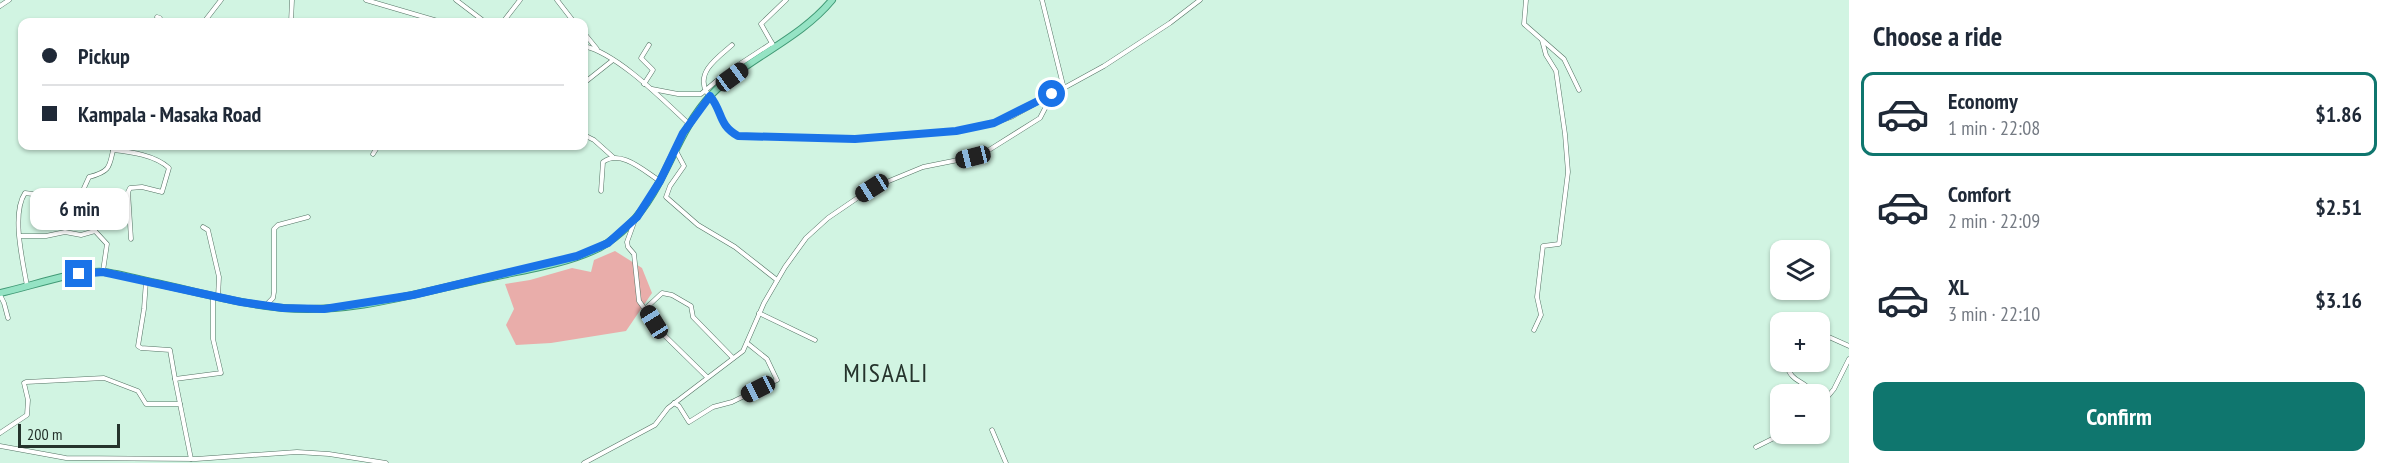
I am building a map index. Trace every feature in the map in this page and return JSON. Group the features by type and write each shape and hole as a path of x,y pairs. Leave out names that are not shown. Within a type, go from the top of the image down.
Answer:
{"main road":[{"path":"0,294 79,274 103,272 266,306 312,309 347,307 559,261 600,248 615,238 637,217 660,181 675,149 708,93 773,45 805,26 832,0"}],"street":[{"path":"0,6 9,0"},
{"path":"207,18 220,2 214,0"},
{"path":"291,18 292,0"},
{"path":"366,0 427,18"},
{"path":"456,0 480,18"},
{"path":"506,18 520,0"},
{"path":"557,0 571,18"},
{"path":"773,45 761,24 786,0"},
{"path":"1042,0 1064,89"},
{"path":"732,45 711,63 705,78 708,93 716,104 723,124 738,136 855,139 978,128 1011,117 1064,89 1136,46 1200,0"},
{"path":"1526,0 1524,24 1564,59 1579,90"},
{"path":"588,38 597,50"},
{"path":"1534,330 1541,315 1537,297 1543,246 1559,244 1568,172 1556,71 1546,56 1542,40"},
{"path":"644,84 653,70 641,58 649,45"},
{"path":"588,47 613,60 652,89 689,124"},
{"path":"588,79 613,60"},
{"path":"652,89 678,94 708,93"},
{"path":"584,463 655,425 674,403 743,351 759,313 777,280 806,238 852,201 872,188 923,167 973,157 989,150 1040,118 1052,94"},
{"path":"588,137 613,157 624,159 660,181"},
{"path":"675,149 684,166 670,186 666,197 698,225 735,248 777,280"},
{"path":"103,272 107,244 95,231 93,218 84,203 84,188 89,177 104,173 109,168 114,150"},
{"path":"124,150 164,163 169,168 162,192 142,187 130,188 128,192 131,239"},
{"path":"373,154 376,150"},
{"path":"601,191 603,162 613,157"},
{"path":"27,287 20,236 20,208 22,196 28,192 40,195"},
{"path":"266,306 273,298 274,292 274,229 278,225 308,217"},
{"path":"637,217 634,230 628,238 627,247 634,254 638,298 662,333 707,378"},
{"path":"175,379 221,373 213,339 219,277 208,231 203,227"},
{"path":"20,236 45,236 65,232 81,235 95,231"},
{"path":"146,281 138,346 170,350 193,460"},
{"path":"646,308 662,293 682,300 691,306 693,317 733,358"},
{"path":"0,294 8,318"},
{"path":"759,313 815,340"},
{"path":"1830,337 1849,346"},
{"path":"674,403 680,407 686,421 690,422 713,407 732,402 777,380 768,359 747,343"},
{"path":"1830,394 1849,359"},
{"path":"1789,372 1792,378 1802,384"},
{"path":"0,434 27,415 28,400 24,383 26,382 104,378 138,391 146,404 180,404"},
{"path":"992,430 1006,463"},
{"path":"1756,447 1770,440"},
{"path":"0,446 62,458 193,460 297,452 329,454 386,463"},
{"path":"112,463 118,459"},
{"path":"193,460 210,463"}],"shaded area":[{"path":"615,251 642,268 652,293 626,331 551,343 516,345 506,325 514,309 505,284 530,280 572,268 591,272 594,260"}],"district":[{"name":"MISAALI","path":"886,372"}],"route":[{"path":"79,274 103,272 241,302 283,308 324,309 366,304 559,261 600,248 615,238 637,217 660,181 683,133 710,96 716,104 723,124 738,136 855,139 978,128 1011,117 1052,94"}]}
